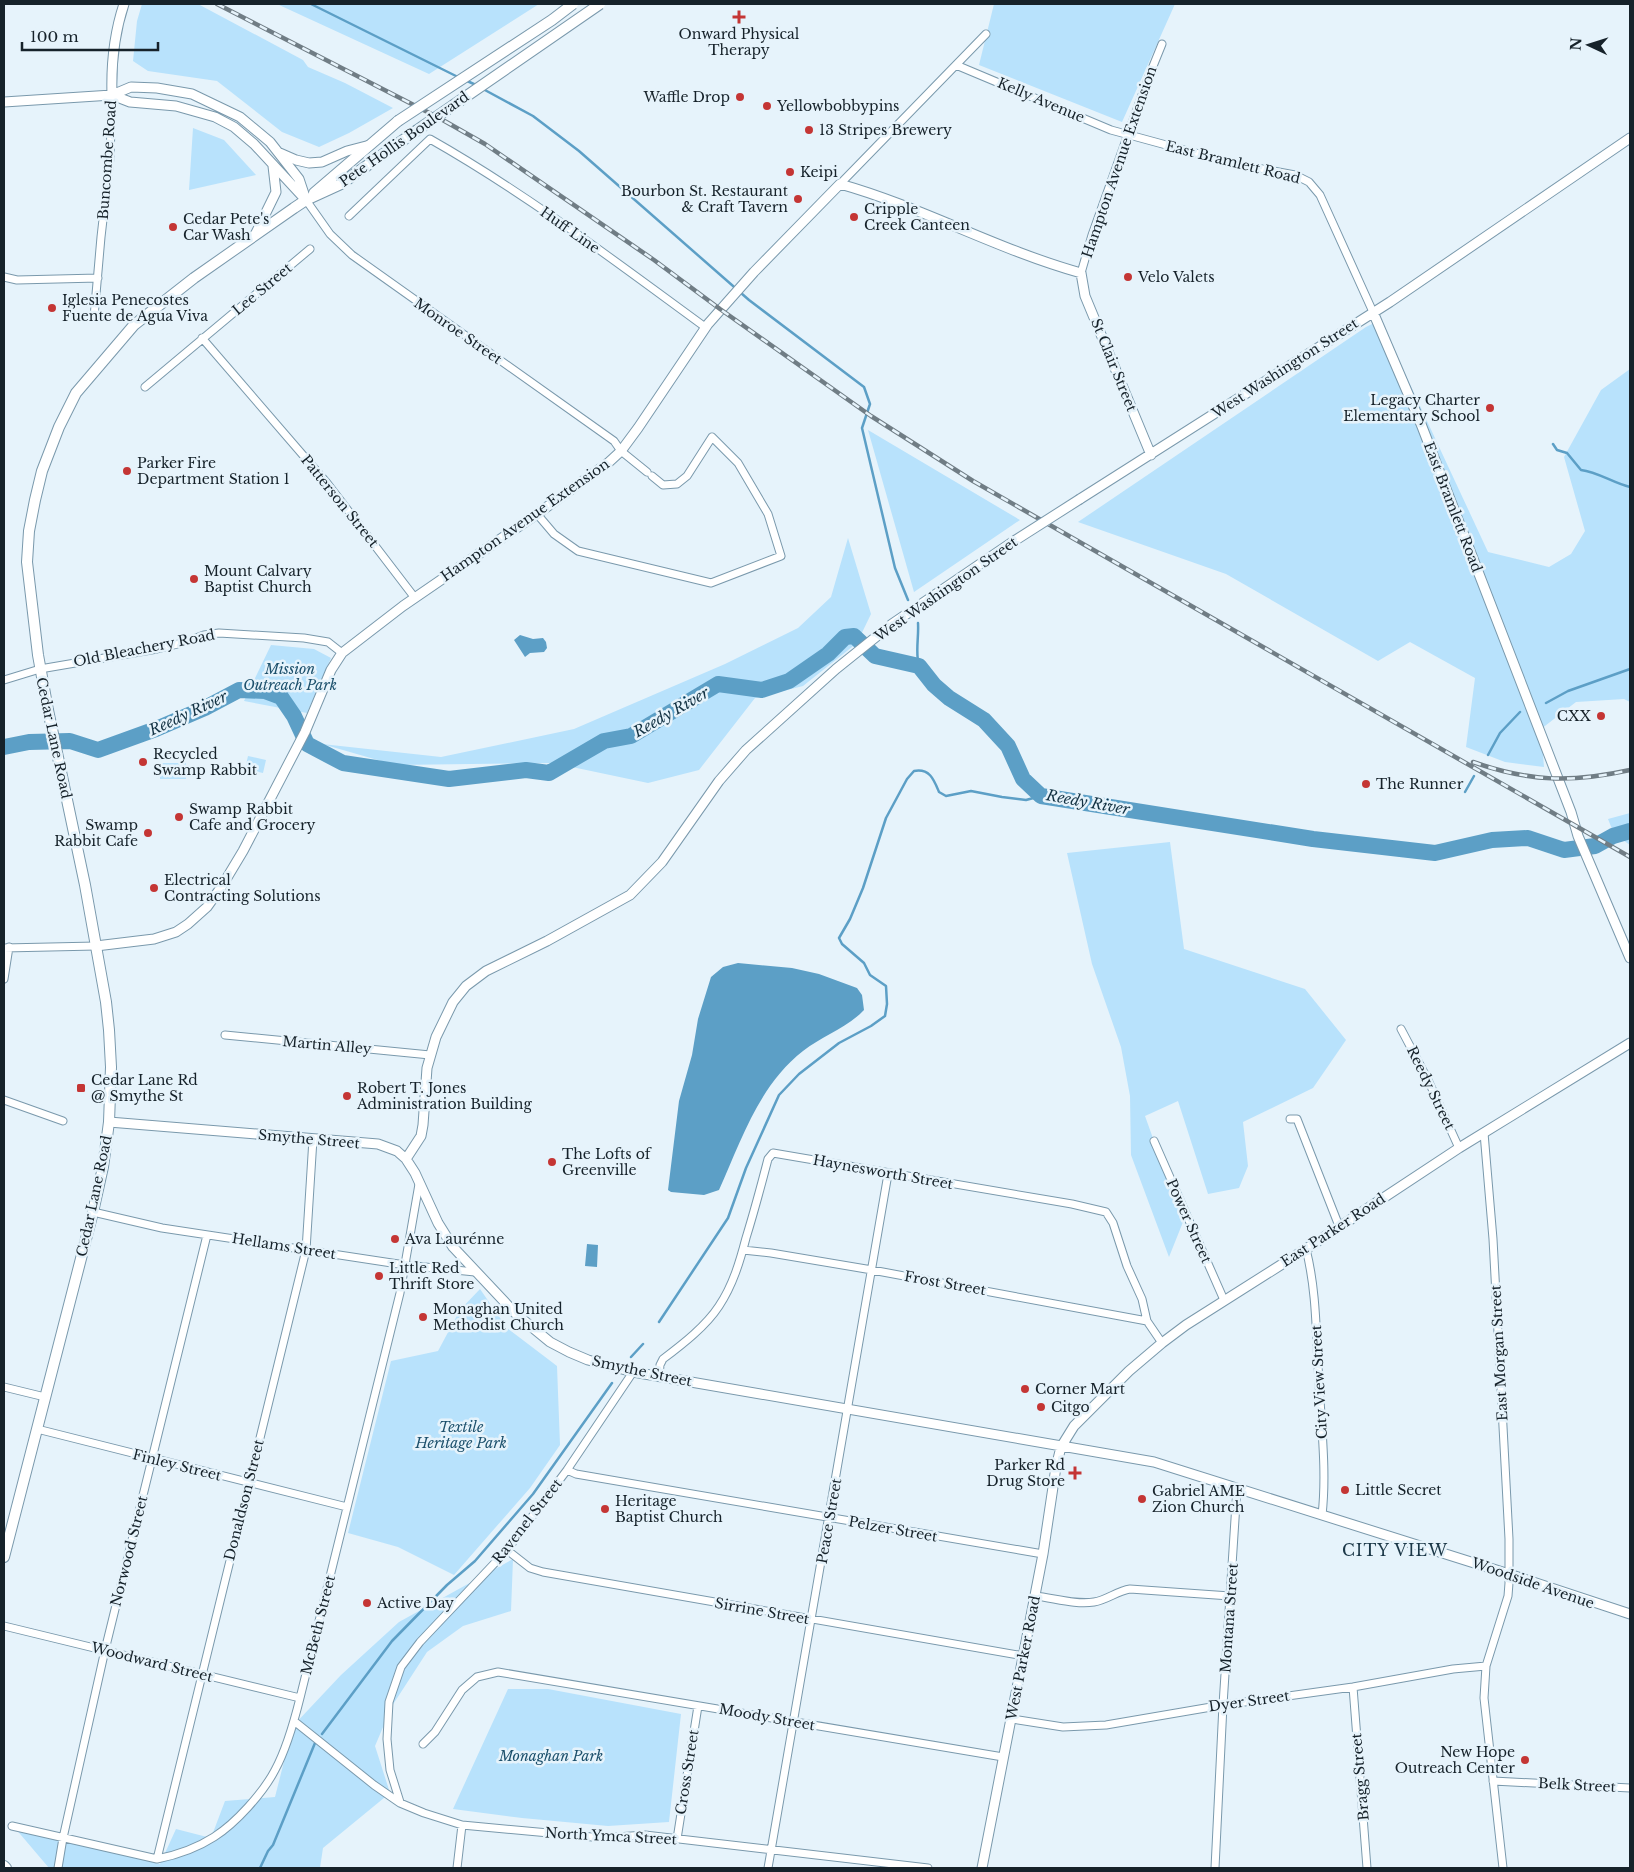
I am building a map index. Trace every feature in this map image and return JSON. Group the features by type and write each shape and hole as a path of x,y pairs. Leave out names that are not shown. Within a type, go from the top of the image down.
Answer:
{"main road":[{"name":"Pete Hollis Boulevard","path":"306,200 398,121 574,4"},
{"name":"Pete Hollis Boulevard","path":"306,200 341,184 600,4"},
{"name":"Cedar Lane Road","path":"4,1557 103,1167 109,1122 111,1067 106,1002 85,884 40,670 28,571 29,539 35,500 42,471 59,427 76,394 134,325 194,278 306,200"}],"street":[{"name":"Buncombe Road","path":"94,317 110,158 112,72 115,36 124,4"},
{"path":"840,184 986,34"},
{"name":"Hampton Avenue Extension","path":"96,946 154,938 176,932 188,924 206,906 222,886 243,851 305,732 331,670 342,653 362,636 415,598 608,463 621,451 706,328 794,230 840,184 872,193 1041,260 1081,273 1088,246 1127,135 1162,44"},
{"name":"Kelly Avenue","path":"956,65 1127,135"},
{"path":"4,102 112,95 131,87 157,88 192,94 240,117 270,142 299,179 306,200"},
{"path":"112,95 130,102 176,106 214,117 234,127 254,144 306,200"},
{"name":"East Bramlett Road","path":"1127,135 1236,164 1295,175 1309,182 1320,194 1421,424 1571,812 1578,836 1630,958"},
{"name":"West Washington Street","path":"406,1159 421,1136 427,1068 430,1055 444,1017 466,986 486,972 630,896 657,868 719,781 746,750 836,669 904,615 1080,499 1373,312 1630,138"},
{"name":"Huff Line","path":"349,216 430,139 481,169 626,269 706,328"},
{"path":"279,152 296,160 309,163 322,162 346,151 370,145"},
{"path":"255,235 276,192 276,179 272,163"},
{"name":"Monroe Street","path":"306,200 330,234 352,255 614,441 621,451 663,485 677,484 687,476 712,437 738,462 763,505 768,514 781,556 711,583 578,551 554,534 537,514"},
{"name":"Lee Street","path":"145,387 310,249"},
{"name":"St Clair Street","path":"1081,273 1086,296 1151,455"},
{"path":"4,277 17,280 98,278"},
{"name":"Patterson Street","path":"202,338 328,485 415,598"},
{"name":"Old Bleachery Road","path":"4,680 40,670 157,649 186,642 204,635 219,633 304,638 328,642 342,653"},
{"path":"4,979 7,947 96,946"},
{"name":"Reedy Street","path":"1402,1029 1459,1148"},
{"name":"Martin Alley","path":"225,1035 430,1055"},
{"name":"East Parker Road","path":"1061,1447 1074,1426 1118,1381 1162,1343 1224,1300 1306,1249 1459,1148 1630,1043"},
{"path":"4,1100 63,1121"},
{"path":"1290,1119 1297,1120 1339,1226"},
{"name":"Smythe Street","path":"109,1122 378,1144 397,1151 406,1159 447,1238 475,1272 516,1314 550,1342 588,1360 633,1372 1061,1447"},
{"name":"East Morgan Street","path":"1484,1133 1493,1239 1510,1539 1508,1596 1486,1666 1484,1698 1503,1868"},
{"name":"Donaldson Street","path":"157,1859 306,1250 313,1139"},
{"name":"Power Street","path":"1154,1141 1224,1300"},
{"name":"Haynesworth Street","path":"659,1376 660,1365 663,1359 719,1307 732,1281 743,1250 768,1159 773,1153 1072,1204 1106,1212 1113,1223 1127,1266 1142,1300 1147,1321 1162,1343"},
{"name":"Peace Street","path":"768,1868 888,1174"},
{"name":"McBeth Street","path":"12,1826 157,1859 177,1854 214,1837 245,1810 263,1789 276,1769 286,1748 294,1722 347,1507 406,1265 419,1184"},
{"name":"Hellams Street","path":"93,1212 162,1228 406,1265 475,1272"},
{"name":"Norwood Street","path":"58,1868 105,1650 207,1235"},
{"name":"City View Street","path":"1306,1249 1312,1272 1324,1466 1322,1515"},
{"name":"Frost Street","path":"743,1250 872,1270 1147,1321"},
{"name":"Ravenel Street","path":"400,1803 390,1770 387,1739 389,1702 396,1677 405,1660 507,1550 567,1470 633,1372"},
{"path":"4,1387 45,1397"},
{"name":"Finley Street","path":"37,1430 347,1507"},
{"name":"Woodside Avenue","path":"1061,1447 1154,1462 1630,1614"},
{"name":"West Parker Road","path":"982,1868 1024,1656 1061,1447"},
{"name":"Pelzer Street","path":"567,1470 576,1474 652,1488 1043,1554"},
{"name":"Montana Street","path":"1215,1868 1237,1488"},
{"name":"Sirrine Street","path":"507,1550 530,1568 543,1572 1024,1656"},
{"path":"1035,1596 1086,1603 1099,1601 1120,1591 1130,1590 1230,1596"},
{"name":"Woodward Street","path":"4,1626 300,1698"},
{"name":"Dyer Street","path":"1012,1719 1063,1727 1090,1727 1223,1705 1352,1687 1453,1669 1486,1666"},
{"name":"Moody Street","path":"423,1744 435,1732 462,1690 477,1677 498,1672 1003,1757"},
{"name":"Bragg Street","path":"1352,1687 1367,1868"},
{"name":"Cross Street","path":"677,1838 698,1706"},
{"name":"North Ymca Street","path":"294,1722 400,1803 462,1825 603,1838 645,1835 928,1868"},
{"name":"Belk Street","path":"1493,1781 1630,1788"},
{"path":"457,1868 462,1825"}],"green space":[{"path":"142,4 198,4 303,60 308,67 345,83 393,108 349,133 319,147 282,132 217,81 148,71 133,61 137,21"},
{"path":"277,4 539,4 429,74"},
{"path":"994,4 1175,4 1122,122 979,65"},
{"path":"193,128 224,140 256,175 189,190"},
{"path":"1380,320 1488,552 1549,567 1571,554 1585,531 1564,457 1601,390 1630,369 1630,702 1624,699 1576,702 1541,729 1544,767 1505,762 1466,747 1475,678 1410,642 1378,661 1226,574 1078,522 1366,327"},
{"path":"868,430 1020,520 914,592"},
{"path":"848,538 871,614 857,643 803,686 755,698 699,770 648,783 553,763 395,765 322,744 441,757 574,729 725,664 798,628 831,597"},
{"name":"Mission Outreach Park","path":"271,645 314,649 331,658 307,713 244,701"},
{"path":"248,756 266,760 263,773 245,769"},
{"path":"160,763 186,763 186,779 160,779"},
{"path":"1630,813 1630,845 1614,834 1608,819"},
{"path":"1170,842 1184,949 1305,989 1346,1040 1313,1088 1243,1122 1248,1166 1239,1188 1208,1194 1178,1101 1145,1116 1183,1222 1169,1257 1131,1155 1130,1096 1121,1047 1092,964 1067,853"},
{"name":"Textile Heritage Park","path":"480,1289 507,1328 557,1366 560,1445 530,1488 454,1575 398,1547 348,1533 391,1361 438,1351 460,1310"},
{"path":"513,1559 511,1611 463,1626 427,1652 392,1706 375,1746 390,1793 323,1848 320,1868 49,1868 15,1828 160,1864 176,1829 211,1838 225,1801 275,1797 293,1726 341,1675 399,1622"},
{"name":"Monaghan Park","path":"508,1689 548,1689 681,1714 669,1822 608,1826 453,1809"}],"shaded area":[{"path":"520,635 533,639 543,638 547,648 544,652 530,653 525,657 514,640"},
{"path":"738,963 792,968 819,974 857,988 862,995 864,1010 850,1022 803,1051 774,1080 744,1133 719,1190 704,1195 671,1192 668,1190 679,1101 692,1055 698,1019 711,977 723,967"},
{"path":"587,1244 598,1245 597,1267 585,1266"}],"waterway":[{"path":"311,4 460,78"},
{"path":"465,80 476,85"},
{"path":"483,89 533,116 579,151 749,300 864,387 870,404 862,428 895,568 908,600"},
{"path":"1553,444 1557,450 1567,453 1581,470 1630,487"},
{"path":"918,623 917,655 919,666"},
{"name":"Reedy River","path":"4,747 29,742 70,741 98,750 156,729 205,708 239,690 265,691 281,697 294,716 307,744 343,763 449,779 526,770 549,773 604,741 631,736 718,684 762,690 789,681 828,654 845,637 854,636 875,656 919,666 934,685 949,698 984,720 1008,746 1023,779 1041,796 1313,839 1435,853 1492,840 1528,838 1564,850 1595,846 1613,836 1630,831"},
{"path":"1546,703 1568,691 1630,669"},
{"path":"1488,755 1500,733 1520,712"},
{"path":"659,1322 728,1218 746,1168 779,1095 799,1074 839,1043 871,1026 885,1016 887,1004 886,986 870,975 864,963 842,944 839,938 850,919 863,888 886,818 907,779 914,771 924,771 931,776 939,792 946,796 971,791 1026,800 1041,796"},
{"path":"1465,792 1474,776"},
{"path":"631,1357 643,1344"},
{"path":"322,1734 392,1641 447,1585 475,1561 533,1494 612,1383"},
{"path":"260,1868 273,1845 315,1743"}],"railway":[{"path":"217,4 441,119 485,144 654,260 871,416 973,481 1630,857"},
{"path":"1473,762 1514,774 1551,778 1589,777 1630,770"}],"place":[{"name":"Onward Physical Therapy","path":"739,17"},
{"name":"Waffle Drop","path":"740,97"},
{"name":"Yellowbobbypins","path":"767,106"},
{"name":"13 Stripes Brewery","path":"809,130"},
{"name":"Keipi","path":"790,172"},
{"name":"Bourbon St. Restaurant & Craft Tavern","path":"798,199"},
{"name":"Cripple Creek Canteen","path":"854,217"},
{"name":"Cedar Pete's Car Wash","path":"173,227"},
{"name":"Velo Valets","path":"1128,277"},
{"name":"Iglesia Penecostes Fuente de Agua Viva","path":"52,308"},
{"name":"Legacy Charter Elementary School","path":"1490,408"},
{"name":"Parker Fire Department Station 1","path":"127,471"},
{"name":"Mount Calvary Baptist Church","path":"194,579"},
{"name":"CXX","path":"1601,716"},
{"name":"Recycled Swamp Rabbit","path":"143,762"},
{"name":"The Runner","path":"1366,784"},
{"name":"Swamp Rabbit Cafe and Grocery","path":"179,817"},
{"name":"Swamp Rabbit Cafe","path":"148,833"},
{"name":"Electrical Contracting Solutions","path":"154,888"},
{"name":"Cedar Lane Rd @ Smythe St","path":"81,1088"},
{"name":"Robert T. Jones Administration Building","path":"347,1096"},
{"name":"The Lofts of Greenville","path":"552,1162"},
{"name":"Ava Laurénne","path":"395,1239"},
{"name":"Little Red Thrift Store","path":"379,1276"},
{"name":"Monaghan United Methodist Church","path":"423,1317"},
{"name":"Corner Mart","path":"1025,1389"},
{"name":"Citgo","path":"1041,1407"},
{"name":"Parker Rd Drug Store","path":"1075,1473"},
{"name":"Little Secret","path":"1345,1490"},
{"name":"Gabriel AME Zion Church","path":"1142,1499"},
{"name":"Heritage Baptist Church","path":"605,1509"},
{"name":"Active Day","path":"367,1603"},
{"name":"New Hope Outreach Center","path":"1525,1760"}],"district":[{"name":"CITY VIEW","path":"1395,1550"}]}
